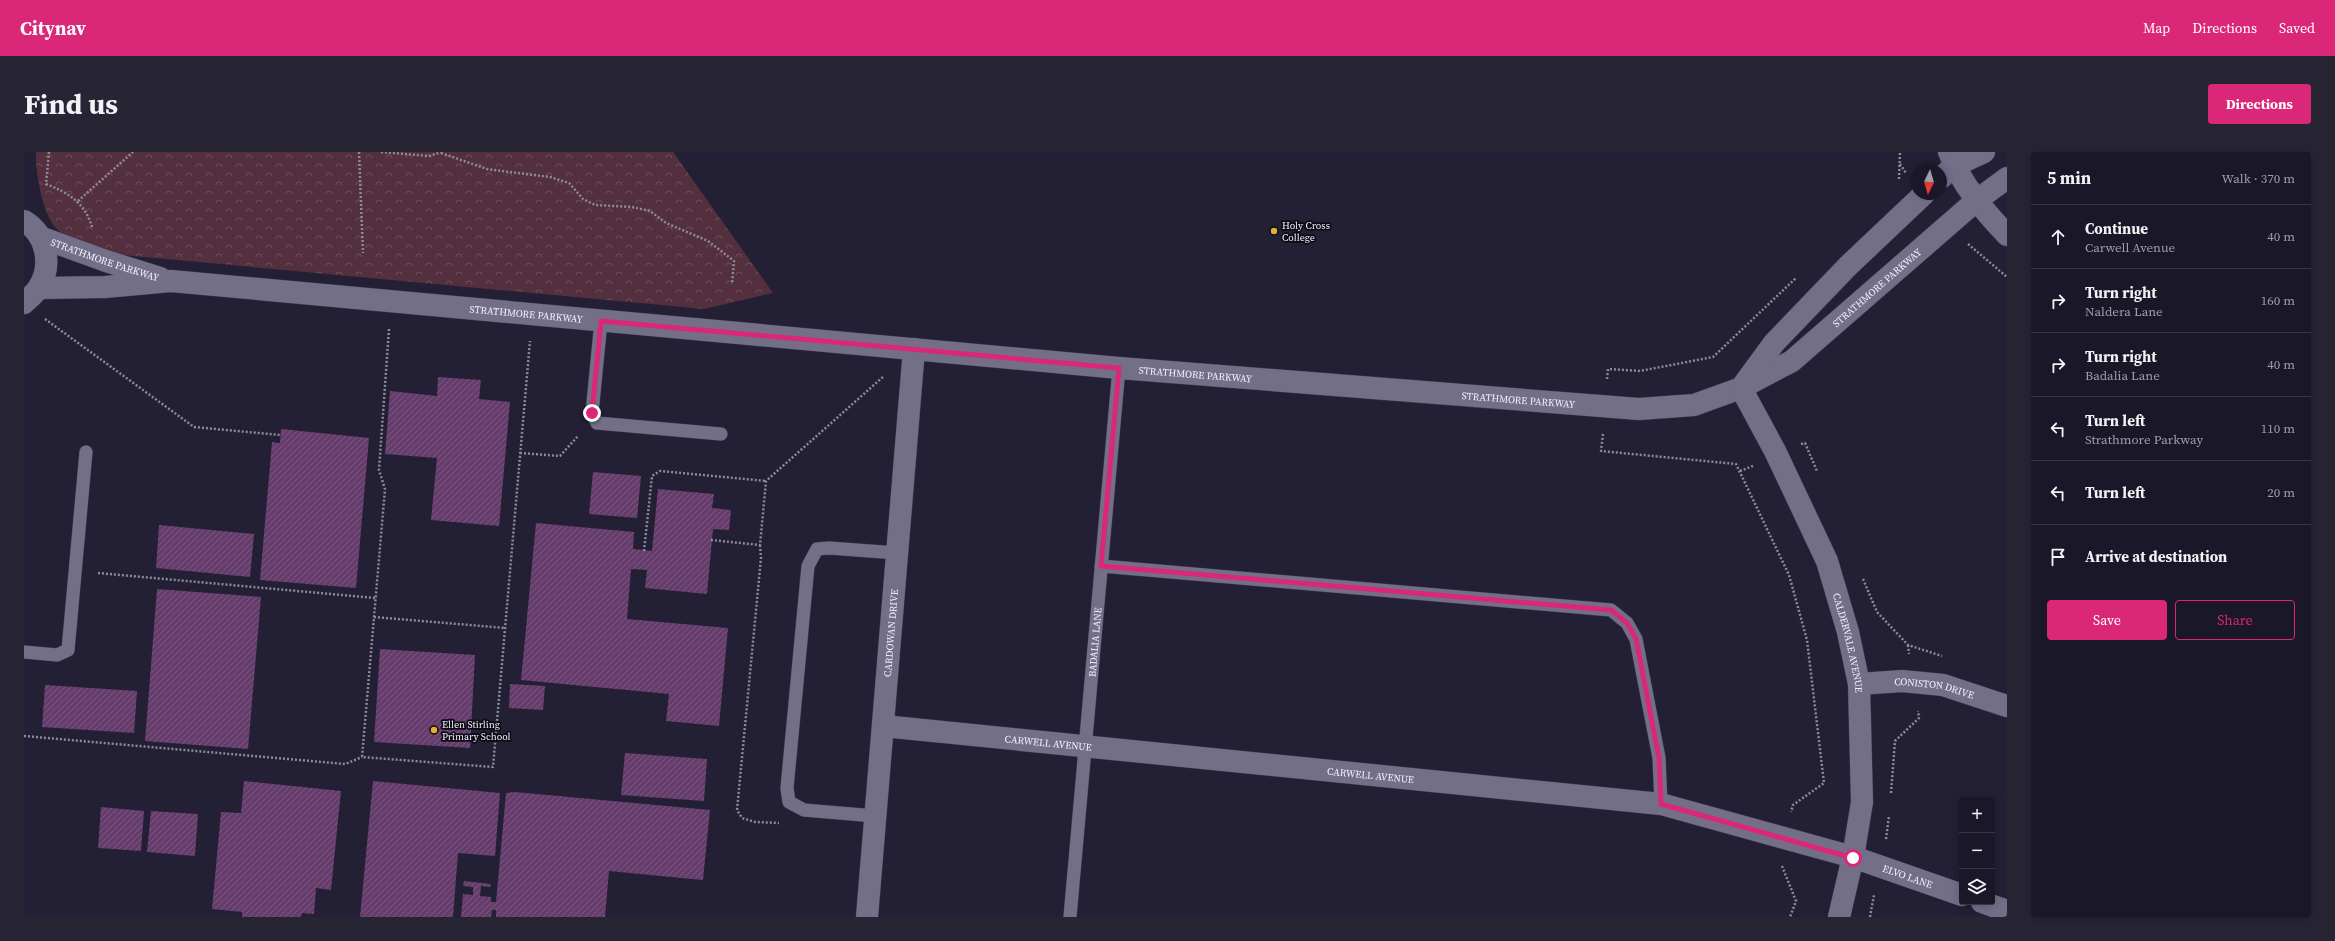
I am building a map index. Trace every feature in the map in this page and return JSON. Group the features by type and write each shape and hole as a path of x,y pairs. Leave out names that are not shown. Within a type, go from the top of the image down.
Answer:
{"street":[{"path":"1984,152 1948,165 2007,234"},
{"name":"STRATHMORE PARKWAY","path":"31,295 170,281 1119,368 1639,408 1694,404 1741,388 1792,361 1977,200 2007,178"},
{"path":"1741,388 1774,342 1848,266 1918,200"},
{"path":"24,221 40,237 45,250 47,262 31,295"},
{"name":"STRATHMORE PARKWAY","path":"40,237 106,262 170,281"},
{"name":"CARDOWAN DRIVE","path":"867,917 914,349"},
{"name":"CALDERVALE AVENUE","path":"1741,388 1777,455 1827,561 1848,632 1859,684 1862,802 1853,858 1839,917"},
{"name":"CONISTON DRIVE","path":"1859,684 1913,682 1943,684 2007,706"},
{"name":"CARWELL AVENUE","path":"883,726 1661,804 1853,858"},
{"name":"ELVO LANE","path":"1853,858 1959,894"},
{"path":"1990,905 2007,911"}],"lane":[{"path":"601,321 592,413 597,424 721,434"},
{"name":"BADALIA LANE","path":"1070,917 1119,368"},
{"path":"24,652 57,654 68,650 86,452"},
{"path":"875,816 804,810 789,802 787,788 808,566 818,549 829,548 897,553"},
{"path":"1101,566 1611,610 1627,623 1636,639 1659,758 1661,804"}],"path":[{"path":"49,152 46,184 78,201 88,214 93,230"},
{"path":"78,201 133,152"},
{"path":"359,152 363,252"},
{"path":"382,152 429,156 442,153 487,169 550,177 569,184 583,199 595,205 632,207 650,211 666,223 708,242 734,261 732,284"},
{"path":"1894,185 1899,179 1900,152"},
{"path":"1790,917 1796,901 1778,856 1793,805 1824,783 1807,640 1789,575 1736,464 1601,450 1608,369 1640,371 1712,357 1797,276"},
{"path":"362,757 385,489 378,470 392,301"},
{"path":"24,736 345,764 362,757 493,767 533,314"},
{"path":"43,317 194,427 280,435"},
{"path":"711,540 760,545 766,480 914,349"},
{"path":"520,453 560,456 594,420"},
{"path":"1740,471 1805,443 1820,478"},
{"path":"644,551 652,476 660,471 766,480"},
{"path":"75,571 375,598"},
{"path":"1862,577 1877,612 1908,645 1943,656"},
{"path":"374,617 506,628"},
{"path":"1891,795 1895,741 1919,718 1908,645"},
{"path":"1870,917 1890,810"}],"green space":[{"path":"36,152 673,152 773,293 704,309 123,255 74,239 59,231 53,225 44,206 41,194 37,171"}],"building":[{"path":"438,377 481,380 479,399 510,402 499,526 431,520 437,458 385,454 390,391 437,396"},
{"path":"281,429 369,438 356,588 260,580 272,442 280,443"},
{"path":"593,472 641,476 637,518 589,514"},
{"path":"658,489 714,494 712,508 731,510 729,530 713,529 707,594 645,588 647,570 631,569 627,619 728,628 719,726 666,721 669,694 521,680 536,523 634,532 633,549 652,551"},
{"path":"159,525 254,534 250,577 156,568"},
{"path":"157,589 261,597 248,749 145,741"},
{"path":"380,649 475,655 470,748 374,742"},
{"path":"510,684 545,686 543,710 509,708"},
{"path":"45,685 137,691 134,733 42,727"},
{"path":"625,753 707,759 704,801 621,795"},
{"path":"244,781 341,791 331,890 316,888 314,914 302,913 301,917 242,917 242,912 212,909 221,812 241,813"},
{"path":"373,781 500,793 495,856 458,853 453,917 360,917"},
{"path":"515,792 710,810 703,880 609,871 605,917 496,917 496,910 492,910 491,917 461,917 463,894 473,895 473,887 463,886 464,881 491,884 490,887 481,886 480,896 491,897 491,902 496,902 506,793"},
{"path":"101,807 144,811 141,851 98,848"},
{"path":"151,811 198,814 195,856 147,852"}],"place":[{"name":"Holy Cross College","path":"1274,231"},
{"name":"Ellen Stirling Primary School","path":"434,730"}],"route":[{"path":"592,413 601,321 1119,368 1101,566 1611,610 1627,623 1636,639 1659,758 1661,804 1853,858"}]}
